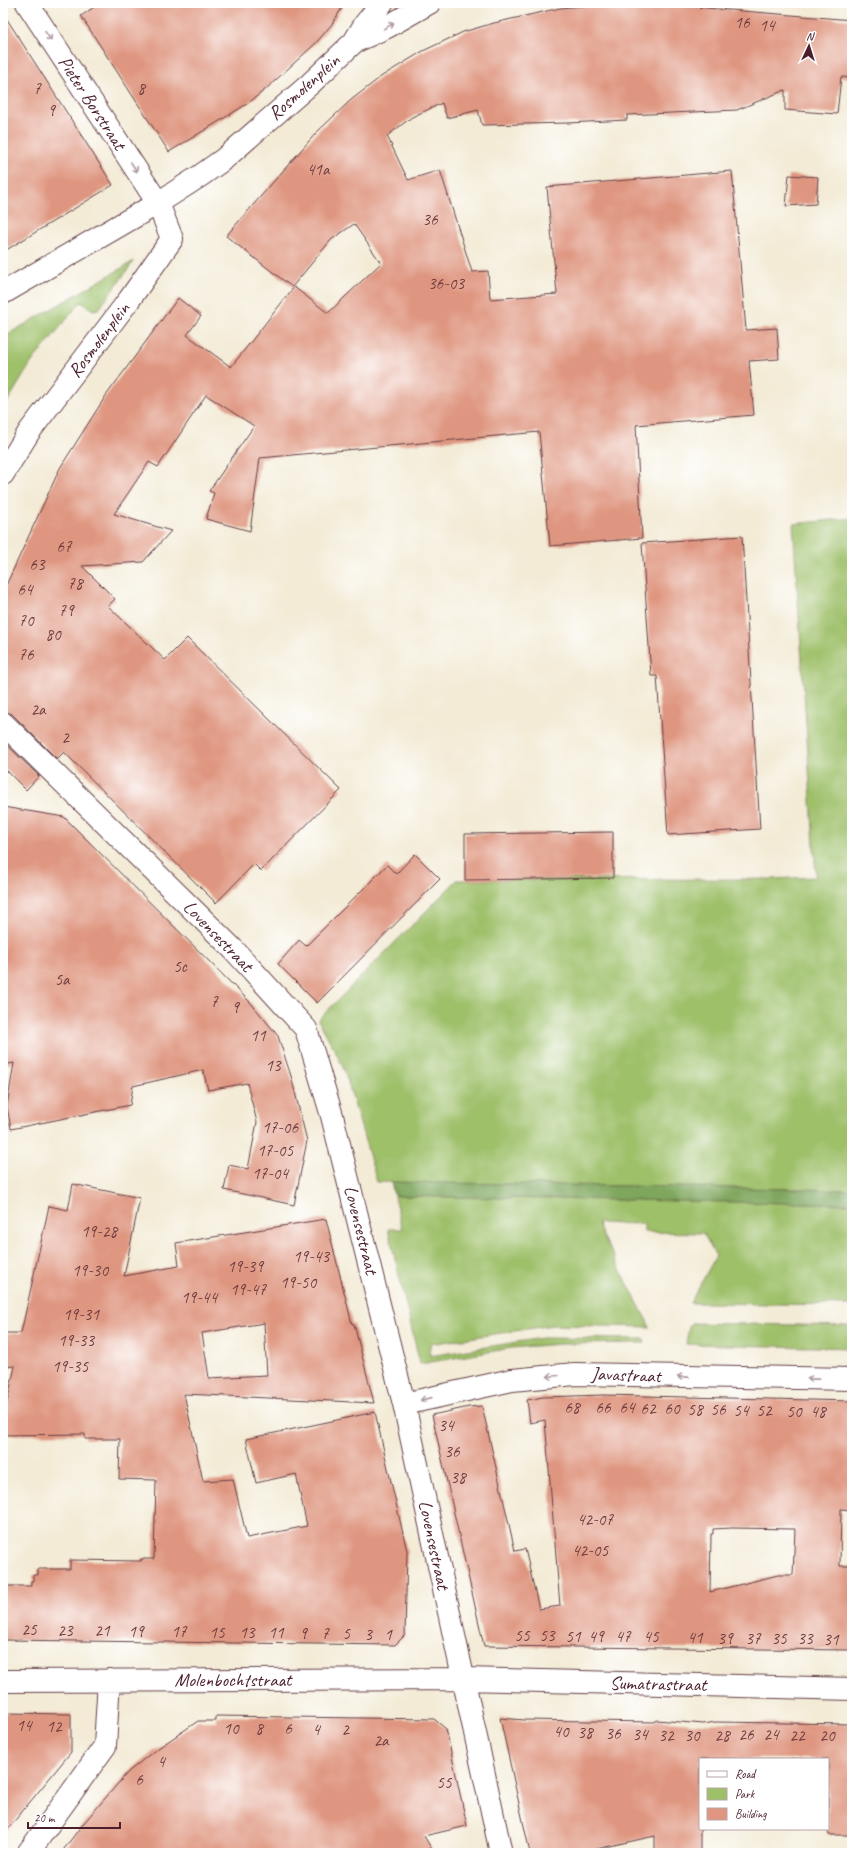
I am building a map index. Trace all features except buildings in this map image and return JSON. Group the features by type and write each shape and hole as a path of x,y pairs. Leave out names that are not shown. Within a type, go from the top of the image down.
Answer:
{"street":[{"name":"Pieter Borstraat","path":"27,3 158,203"},
{"name":"Rosmolenplein","path":"3,293 158,203 224,159 310,84 354,42 365,24 382,3"},
{"name":"Rosmolenplein","path":"354,42 387,27 428,3"},
{"name":"Rosmolenplein","path":"3,474 29,432 129,300 172,239 158,203"},
{"name":"Lovensestraat","path":"3,722 233,949 306,1029 332,1116 404,1404 501,1853"},
{"name":"Javastraat","path":"404,1404 512,1380 575,1374 852,1379"},
{"name":"Molenbochtstraat","path":"3,1681 464,1679"},
{"name":"Sumatrastraat","path":"464,1679 852,1689"},
{"path":"28,1853 105,1746 109,1680"}],"green space":[{"path":"134,261 99,309 93,310 81,302 78,305 31,363 3,409 3,337"},
{"path":"852,518 852,1190 377,1182 345,1072 336,1052 318,1020 457,880 771,879 816,877 793,524"},
{"path":"391,1182 852,1190 852,1204 394,1196"},
{"path":"394,1196 852,1204 852,1305 690,1303 716,1256 703,1233 644,1232 644,1224 598,1223 601,1232 650,1327 553,1325 430,1344 430,1356 542,1338 644,1339 645,1343 560,1344 511,1348 420,1364 388,1229 402,1229"},
{"path":"691,1323 852,1326 852,1348 686,1344"}]}
